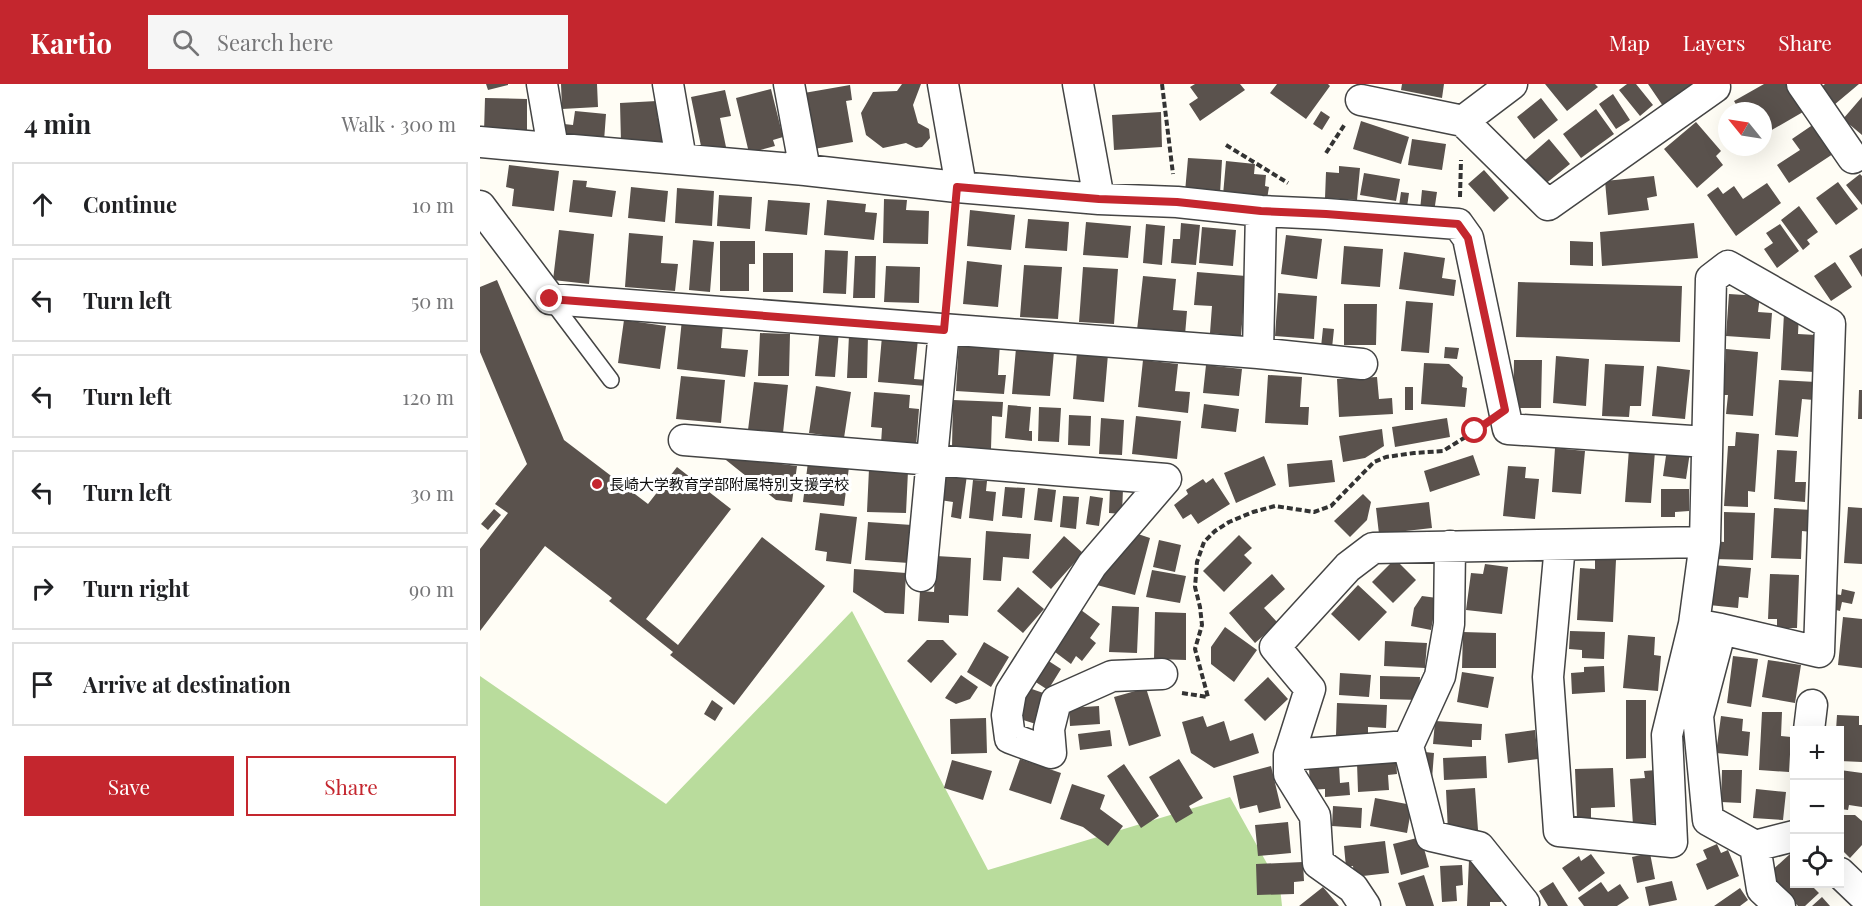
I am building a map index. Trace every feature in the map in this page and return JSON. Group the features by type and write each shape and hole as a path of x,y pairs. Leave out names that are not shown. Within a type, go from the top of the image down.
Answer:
{"street":[{"path":"542,84 553,148"},
{"path":"668,84 681,159"},
{"path":"789,84 805,170"},
{"path":"943,84 959,174 957,187"},
{"path":"1078,84 1099,199"},
{"path":"1463,121 1512,84"},
{"path":"1361,100 1463,121 1548,205 1715,87 1714,84"},
{"path":"1802,84 1853,158"},
{"path":"480,142 805,170 957,187 1099,199 1177,202 1261,211 1458,224 1468,238 1508,429 1707,442"},
{"path":"480,206 550,299 1258,353 1362,364"},
{"path":"1258,353 1261,211"},
{"path":"1708,626 1819,652 1830,324 1728,267 1711,279 1705,542 1708,626 1698,716 1708,820 1755,846 1790,837"},
{"path":"921,576 944,330"},
{"path":"684,440 1166,479 1092,566 1011,692 1007,715 1010,738 1051,753 1049,729 1056,701 1112,676 1162,674"},
{"path":"1365,906 1353,888 1318,863 1315,816 1289,774 1289,755 1310,688 1275,647 1348,567 1373,548 1705,542"},
{"path":"1560,545 1548,677 1559,831 1672,842 1667,735 1708,626"},
{"path":"1450,546 1449,624 1440,676 1408,746 1431,836 1479,847 1524,903 1523,906"},
{"path":"1289,755 1408,746"},
{"path":"1755,846 1762,889 1780,906"},
{"path":"1844,878 1862,894"}],"lane":[{"path":"550,299 611,380"}],"path":[{"path":"1162,84 1177,202"},
{"path":"1326,153 1361,100"},
{"path":"1458,224 1463,121"},
{"path":"1226,145 1292,187"},
{"path":"944,330 957,187"},
{"path":"1162,674 1165,691 1208,697 1195,650 1202,625 1195,587 1197,562 1204,542 1215,531 1229,522 1275,506 1314,512 1331,506 1374,462 1414,453 1443,452 1505,410"}],"green space":[{"path":"852,611 988,870 1230,797 1280,887 1282,906 480,906 480,676 666,804"}],"building":[{"path":"486,84 508,84 508,85 488,90"},
{"path":"561,84 597,84 598,107 562,109"},
{"path":"902,84 921,84 913,105 918,123 929,129 930,138 922,147 916,148 906,143 883,148 866,135 861,113 873,92 897,91"},
{"path":"1195,84 1240,84 1245,90 1200,121 1189,104 1198,98 1190,87"},
{"path":"1277,84 1328,84 1330,86 1306,119 1270,93"},
{"path":"1402,84 1444,84 1442,98 1401,90"},
{"path":"1545,84 1595,84 1598,87 1567,111"},
{"path":"1627,84 1636,84 1653,105 1640,116 1619,90"},
{"path":"1648,84 1693,84 1663,106"},
{"path":"1764,84 1787,84 1803,112 1772,130 1772,102 1734,101"},
{"path":"1825,84 1859,84 1834,105 1820,88"},
{"path":"850,85 852,100 846,101 853,142 814,149 804,93"},
{"path":"771,89 783,137 773,140 775,146 749,153 736,98"},
{"path":"725,90 731,116 720,118 726,147 702,151 691,97"},
{"path":"1613,94 1630,120 1616,129 1599,104"},
{"path":"1862,97 1862,135 1843,119"},
{"path":"485,98 527,99 527,133 484,132"},
{"path":"1541,98 1558,120 1534,139 1517,117"},
{"path":"657,101 657,118 662,118 663,141 621,142 620,103"},
{"path":"1596,109 1614,134 1581,158 1563,134"},
{"path":"575,111 606,114 604,141 563,137 564,124 573,125"},
{"path":"1321,111 1330,117 1322,130 1313,124"},
{"path":"1161,112 1162,147 1114,150 1112,115"},
{"path":"1361,121 1409,137 1401,164 1353,149"},
{"path":"1696,122 1718,148 1716,156 1723,165 1697,188 1664,149"},
{"path":"1817,122 1836,152 1789,183 1777,165 1800,150 1792,139"},
{"path":"1412,139 1446,144 1442,170 1408,165"},
{"path":"1549,139 1570,164 1544,185 1524,161"},
{"path":"1188,158 1222,160 1220,194 1185,192"},
{"path":"1226,161 1255,164 1254,174 1266,175 1265,186 1269,187 1267,199 1223,195"},
{"path":"509,165 559,171 554,211 512,206 514,189 506,187"},
{"path":"1339,166 1360,168 1357,200 1325,198 1326,172 1339,173"},
{"path":"1484,170 1509,198 1494,212 1468,184"},
{"path":"1364,173 1400,179 1396,201 1360,195"},
{"path":"1860,174 1862,176 1862,205 1846,185"},
{"path":"1654,176 1657,196 1647,198 1649,210 1608,215 1605,181"},
{"path":"573,180 587,181 586,187 616,191 612,217 569,212"},
{"path":"1838,182 1858,209 1836,225 1816,198"},
{"path":"1767,183 1781,203 1736,236 1707,195 1718,187 1723,194 1734,186 1743,199"},
{"path":"631,187 668,191 665,222 628,218"},
{"path":"677,188 714,191 712,226 675,223"},
{"path":"1422,190 1437,192 1434,212 1420,210"},
{"path":"1401,192 1409,193 1407,207 1399,206"},
{"path":"719,195 752,197 750,229 717,226"},
{"path":"884,199 907,200 906,210 929,211 928,244 883,243"},
{"path":"768,200 810,203 807,235 765,231"},
{"path":"827,200 866,204 865,212 877,213 874,240 824,235"},
{"path":"1799,206 1818,232 1807,240 1810,244 1803,250 1781,220"},
{"path":"970,210 1015,215 1011,250 967,246"},
{"path":"1028,219 1069,222 1067,251 1025,248"},
{"path":"1086,222 1131,226 1128,258 1083,255"},
{"path":"1181,223 1200,225 1196,265 1171,263 1173,239 1180,239"},
{"path":"1694,223 1698,258 1602,266 1600,232"},
{"path":"1146,224 1165,226 1162,265 1143,263"},
{"path":"1780,224 1799,251 1777,268 1764,249 1773,243 1766,233"},
{"path":"1202,227 1236,230 1233,266 1199,263"},
{"path":"559,230 594,234 589,284 553,280"},
{"path":"629,233 663,236 661,263 678,264 675,291 625,287"},
{"path":"1286,235 1322,239 1317,279 1281,274"},
{"path":"693,240 714,242 710,292 689,290"},
{"path":"720,241 755,241 755,264 749,264 749,291 720,291"},
{"path":"1570,241 1593,242 1593,266 1570,265"},
{"path":"1344,246 1383,249 1380,287 1341,284"},
{"path":"1862,248 1862,277 1849,256"},
{"path":"825,250 848,251 846,294 823,293"},
{"path":"1404,252 1445,258 1442,278 1456,280 1454,296 1399,289"},
{"path":"763,253 793,253 793,292 763,292"},
{"path":"855,256 876,256 875,298 853,298"},
{"path":"967,261 1002,265 998,307 963,304"},
{"path":"1835,262 1852,287 1831,301 1814,276"},
{"path":"1024,265 1062,267 1058,319 1020,317"},
{"path":"886,266 920,267 919,303 884,302"},
{"path":"1083,267 1118,269 1114,324 1079,322"},
{"path":"1197,272 1246,276 1241,336 1210,333 1212,306 1194,305"},
{"path":"1143,276 1176,279 1173,310 1187,311 1185,335 1137,330"},
{"path":"497,280 564,440 648,504 677,467 731,509 646,619 678,645 762,537 825,586 734,705 670,655 673,652 609,601 612,598 545,546 480,631 480,549 508,513 495,504 527,464 480,352 480,287"},
{"path":"1518,282 1682,286 1680,342 1516,337"},
{"path":"1278,293 1317,296 1314,339 1275,336"},
{"path":"1729,294 1760,296 1758,312 1772,313 1770,339 1726,336"},
{"path":"1406,301 1433,303 1429,353 1401,351"},
{"path":"1344,304 1377,304 1376,345 1344,345"},
{"path":"1784,313 1799,313 1798,334 1816,335 1814,372 1781,370"},
{"path":"682,319 723,324 721,348 748,350 745,377 677,369"},
{"path":"624,320 666,326 660,369 618,363"},
{"path":"820,328 839,330 835,377 815,376"},
{"path":"1323,328 1334,329 1332,348 1321,347"},
{"path":"760,333 790,334 789,376 758,376"},
{"path":"849,335 868,335 867,378 847,378"},
{"path":"882,336 918,339 914,379 927,380 926,386 878,382"},
{"path":"959,340 1000,343 998,375 1006,375 1004,394 956,391"},
{"path":"1445,347 1459,348 1457,359 1444,358"},
{"path":"1016,348 1054,351 1050,396 1012,394"},
{"path":"1726,349 1758,352 1753,416 1726,414 1728,395 1723,395"},
{"path":"1077,352 1108,354 1104,402 1073,399"},
{"path":"1556,356 1589,359 1586,406 1553,403"},
{"path":"1143,360 1178,364 1175,391 1190,392 1188,413 1138,407"},
{"path":"1514,360 1542,360 1541,408 1513,408"},
{"path":"1424,363 1449,364 1463,377 1462,387 1467,388 1465,407 1421,404"},
{"path":"1605,364 1644,366 1641,406 1630,406 1629,417 1602,416"},
{"path":"1206,365 1242,369 1239,396 1203,393"},
{"path":"1657,366 1690,370 1685,419 1652,416"},
{"path":"1268,375 1302,377 1300,407 1309,407 1308,425 1265,423"},
{"path":"681,376 725,380 721,423 676,419"},
{"path":"1377,377 1379,399 1392,398 1393,414 1339,417 1337,379"},
{"path":"1779,380 1816,382 1814,400 1802,399 1798,437 1775,435"},
{"path":"754,382 788,385 783,433 748,430"},
{"path":"816,386 851,392 844,438 809,433"},
{"path":"1405,387 1413,387 1413,410 1405,410"},
{"path":"1859,390 1862,390 1862,419 1858,419"},
{"path":"874,392 910,395 909,408 919,409 916,447 881,444 882,428 871,427"},
{"path":"953,400 1003,402 1002,417 992,416 991,449 952,447"},
{"path":"1204,404 1239,409 1236,432 1201,428"},
{"path":"1008,405 1031,407 1029,431 1032,431 1032,441 1005,438"},
{"path":"1039,407 1061,408 1059,442 1038,441"},
{"path":"1069,415 1091,416 1090,446 1068,445"},
{"path":"1136,416 1181,421 1177,459 1132,454"},
{"path":"1101,418 1124,420 1122,455 1099,454"},
{"path":"1447,418 1450,437 1395,447 1392,427"},
{"path":"1382,429 1384,446 1365,458 1343,462 1339,436"},
{"path":"1736,432 1759,434 1755,492 1748,491 1748,507 1724,506 1728,446 1735,446"},
{"path":"1555,448 1585,451 1581,494 1552,492"},
{"path":"1629,449 1655,451 1651,503 1625,502"},
{"path":"1667,449 1690,452 1686,479 1663,476"},
{"path":"1777,450 1797,451 1795,482 1806,482 1805,502 1774,499"},
{"path":"1473,455 1480,475 1430,492 1424,471"},
{"path":"721,456 797,466 792,502 776,500"},
{"path":"1264,456 1276,485 1236,503 1224,473"},
{"path":"1332,460 1335,482 1289,487 1287,464"},
{"path":"808,462 849,467 844,506 803,502"},
{"path":"1508,466 1526,467 1525,478 1539,479 1535,519 1503,516"},
{"path":"869,469 908,471 906,513 867,512"},
{"path":"943,473 967,475 961,519 951,517 953,502 940,500"},
{"path":"1213,478 1230,504 1198,524 1191,514 1183,519 1174,505 1188,494 1186,490 1203,479 1206,483"},
{"path":"973,480 987,481 986,491 996,492 993,521 969,518"},
{"path":"1005,487 1025,488 1022,518 1002,516"},
{"path":"1038,488 1056,490 1052,522 1034,520"},
{"path":"1110,488 1123,489 1122,514 1109,513"},
{"path":"1661,489 1689,489 1689,511 1675,512 1675,517 1661,517"},
{"path":"1363,494 1371,502 1367,520 1350,537 1334,521"},
{"path":"1063,496 1079,497 1076,529 1060,527"},
{"path":"1090,496 1103,498 1099,526 1086,524"},
{"path":"1429,502 1432,528 1379,534 1376,508"},
{"path":"1848,507 1862,508 1862,564 1844,563"},
{"path":"1774,508 1813,510 1812,532 1802,531 1801,559 1771,558"},
{"path":"494,509 501,515 488,530 481,524"},
{"path":"1724,512 1755,513 1753,560 1713,559 1714,541 1724,542"},
{"path":"820,513 857,517 851,564 826,561 827,552 815,550"},
{"path":"868,522 912,525 909,563 865,560"},
{"path":"986,531 1031,534 1029,559 1003,557 1001,581 983,580"},
{"path":"1135,533 1150,538 1135,595 1093,584"},
{"path":"1239,535 1252,548 1244,555 1252,563 1224,592 1203,571"},
{"path":"1064,536 1083,553 1051,589 1032,572"},
{"path":"1159,540 1181,545 1175,572 1153,567"},
{"path":"936,556 971,558 968,616 949,615 949,623 918,621 920,591 934,592"},
{"path":"1395,559 1416,580 1393,603 1372,582"},
{"path":"1595,559 1616,560 1613,622 1577,620 1580,568 1595,569"},
{"path":"1485,564 1508,567 1502,614 1466,610 1471,573 1483,574"},
{"path":"1712,565 1751,568 1748,598 1739,597 1738,608 1709,605"},
{"path":"854,569 906,573 904,614 885,613 853,592"},
{"path":"1152,570 1186,576 1180,603 1146,597"},
{"path":"1272,574 1285,589 1264,608 1278,623 1255,643 1229,613"},
{"path":"1770,574 1799,575 1797,628 1777,628 1777,619 1768,619"},
{"path":"1358,585 1387,612 1359,641 1331,614"},
{"path":"1018,587 1044,609 1023,633 997,611"},
{"path":"1842,589 1855,592 1852,604 1842,602 1840,611 1832,609 1835,594 1841,595"},
{"path":"1422,596 1437,598 1431,630 1411,626 1414,608"},
{"path":"1112,606 1139,607 1137,653 1109,652"},
{"path":"1081,610 1100,624 1090,638 1096,643 1082,661 1076,656 1071,664 1051,649"},
{"path":"1155,612 1186,613 1186,660 1154,659"},
{"path":"1843,617 1862,619 1862,668 1838,665"},
{"path":"1225,627 1257,650 1234,682 1211,664 1211,647"},
{"path":"1570,631 1605,632 1604,659 1582,658 1582,650 1569,649"},
{"path":"1463,632 1496,633 1496,668 1462,668"},
{"path":"1628,635 1655,637 1654,655 1661,656 1658,691 1623,688"},
{"path":"927,640 943,640 957,654 931,683 907,661"},
{"path":"1385,641 1427,643 1425,668 1384,666"},
{"path":"984,642 1009,657 991,687 967,672"},
{"path":"1733,656 1758,659 1751,707 1727,703"},
{"path":"1044,658 1061,669 1048,690 1031,679"},
{"path":"1768,660 1801,665 1795,703 1762,697"},
{"path":"1604,666 1605,692 1572,694 1571,673 1584,672 1584,667"},
{"path":"1462,672 1494,677 1488,708 1457,702"},
{"path":"1340,673 1371,675 1369,697 1339,695"},
{"path":"961,675 978,687 970,699 956,704 945,698"},
{"path":"1380,676 1420,677 1419,700 1380,699"},
{"path":"1268,677 1288,699 1265,721 1244,700"},
{"path":"1029,688 1049,695 1039,725 1020,719"},
{"path":"1146,688 1161,736 1129,746 1114,697"},
{"path":"712,700 723,708 715,721 704,714"},
{"path":"1626,700 1646,700 1646,758 1626,759"},
{"path":"1337,703 1387,705 1386,728 1368,727 1368,736 1336,735"},
{"path":"1099,706 1100,724 1070,726 1069,708"},
{"path":"1762,712 1782,712 1781,736 1790,737 1789,772 1759,770"},
{"path":"1837,715 1859,716 1859,725 1862,725 1862,762 1844,761 1844,726 1836,726"},
{"path":"1203,716 1207,727 1224,721 1230,741 1253,733 1259,753 1214,768 1191,753 1182,722"},
{"path":"1721,716 1743,719 1742,731 1750,732 1748,756 1716,753"},
{"path":"986,718 987,753 951,754 950,719"},
{"path":"1435,721 1482,724 1481,740 1472,740 1472,747 1433,744"},
{"path":"1110,730 1112,746 1080,750 1078,734"},
{"path":"1535,730 1538,759 1508,763 1505,734"},
{"path":"1425,752 1434,753 1432,779 1423,779"},
{"path":"1486,756 1487,778 1444,780 1443,758"},
{"path":"1020,759 1061,773 1051,804 1009,790"},
{"path":"1179,759 1203,798 1189,806 1193,813 1176,823 1149,777"},
{"path":"952,760 992,771 983,800 944,788"},
{"path":"1396,760 1397,774 1388,775 1389,790 1358,792 1357,763"},
{"path":"1124,764 1159,816 1141,828 1107,776"},
{"path":"1339,765 1340,783 1349,782 1350,795 1325,797 1325,789 1310,790 1309,767"},
{"path":"1271,766 1281,808 1259,813 1257,805 1240,809 1233,776"},
{"path":"1613,768 1615,807 1591,808 1591,818 1577,819 1575,769"},
{"path":"1657,770 1661,823 1633,825 1630,779 1645,778 1644,771"},
{"path":"1722,770 1742,770 1741,803 1721,802"},
{"path":"1844,771 1862,773 1862,807 1849,805 1848,810 1844,810"},
{"path":"1072,784 1105,795 1100,809 1123,826 1108,846 1083,827 1060,819"},
{"path":"1475,788 1478,830 1448,832 1446,790"},
{"path":"1756,789 1786,792 1783,820 1753,818"},
{"path":"1375,798 1412,805 1407,833 1370,826"},
{"path":"1333,806 1362,808 1361,828 1332,826"},
{"path":"1844,815 1855,815 1862,821 1862,845 1850,858 1844,852"},
{"path":"1288,822 1291,853 1258,856 1255,825"},
{"path":"1421,837 1429,867 1401,875 1393,844"},
{"path":"1385,841 1389,873 1354,877 1353,866 1346,867 1344,846"},
{"path":"1717,844 1721,853 1728,850 1739,876 1707,890 1696,864 1707,859 1703,850"},
{"path":"1650,853 1655,879 1637,883 1632,857"},
{"path":"1591,854 1605,873 1579,892 1562,868 1579,856 1581,861"},
{"path":"1790,854 1790,888 1814,888 1819,893 1805,906 1798,906 1768,874"},
{"path":"1469,860 1476,860 1504,896 1501,902 1490,902 1490,906 1467,906"},
{"path":"1303,862 1304,881 1294,882 1294,894 1257,895 1256,864"},
{"path":"1462,865 1463,885 1456,886 1457,901 1442,902 1440,866"},
{"path":"1424,875 1434,906 1406,906 1398,883"},
{"path":"1672,881 1677,900 1649,906 1645,887"},
{"path":"1553,882 1568,906 1548,906 1539,891"},
{"path":"1601,882 1608,892 1620,884 1629,898 1617,906 1584,906 1578,898"},
{"path":"1323,887 1339,906 1299,906"},
{"path":"1740,888 1748,900 1740,906 1714,906"},
{"path":"1822,897 1830,906 1812,906"}],"place":[{"name":"長崎大学教育学部附属特別支援学校","path":"597,484"}],"route":[{"path":"550,299 944,330 957,187 1458,224 1468,238 1505,410 1475,431"}]}
